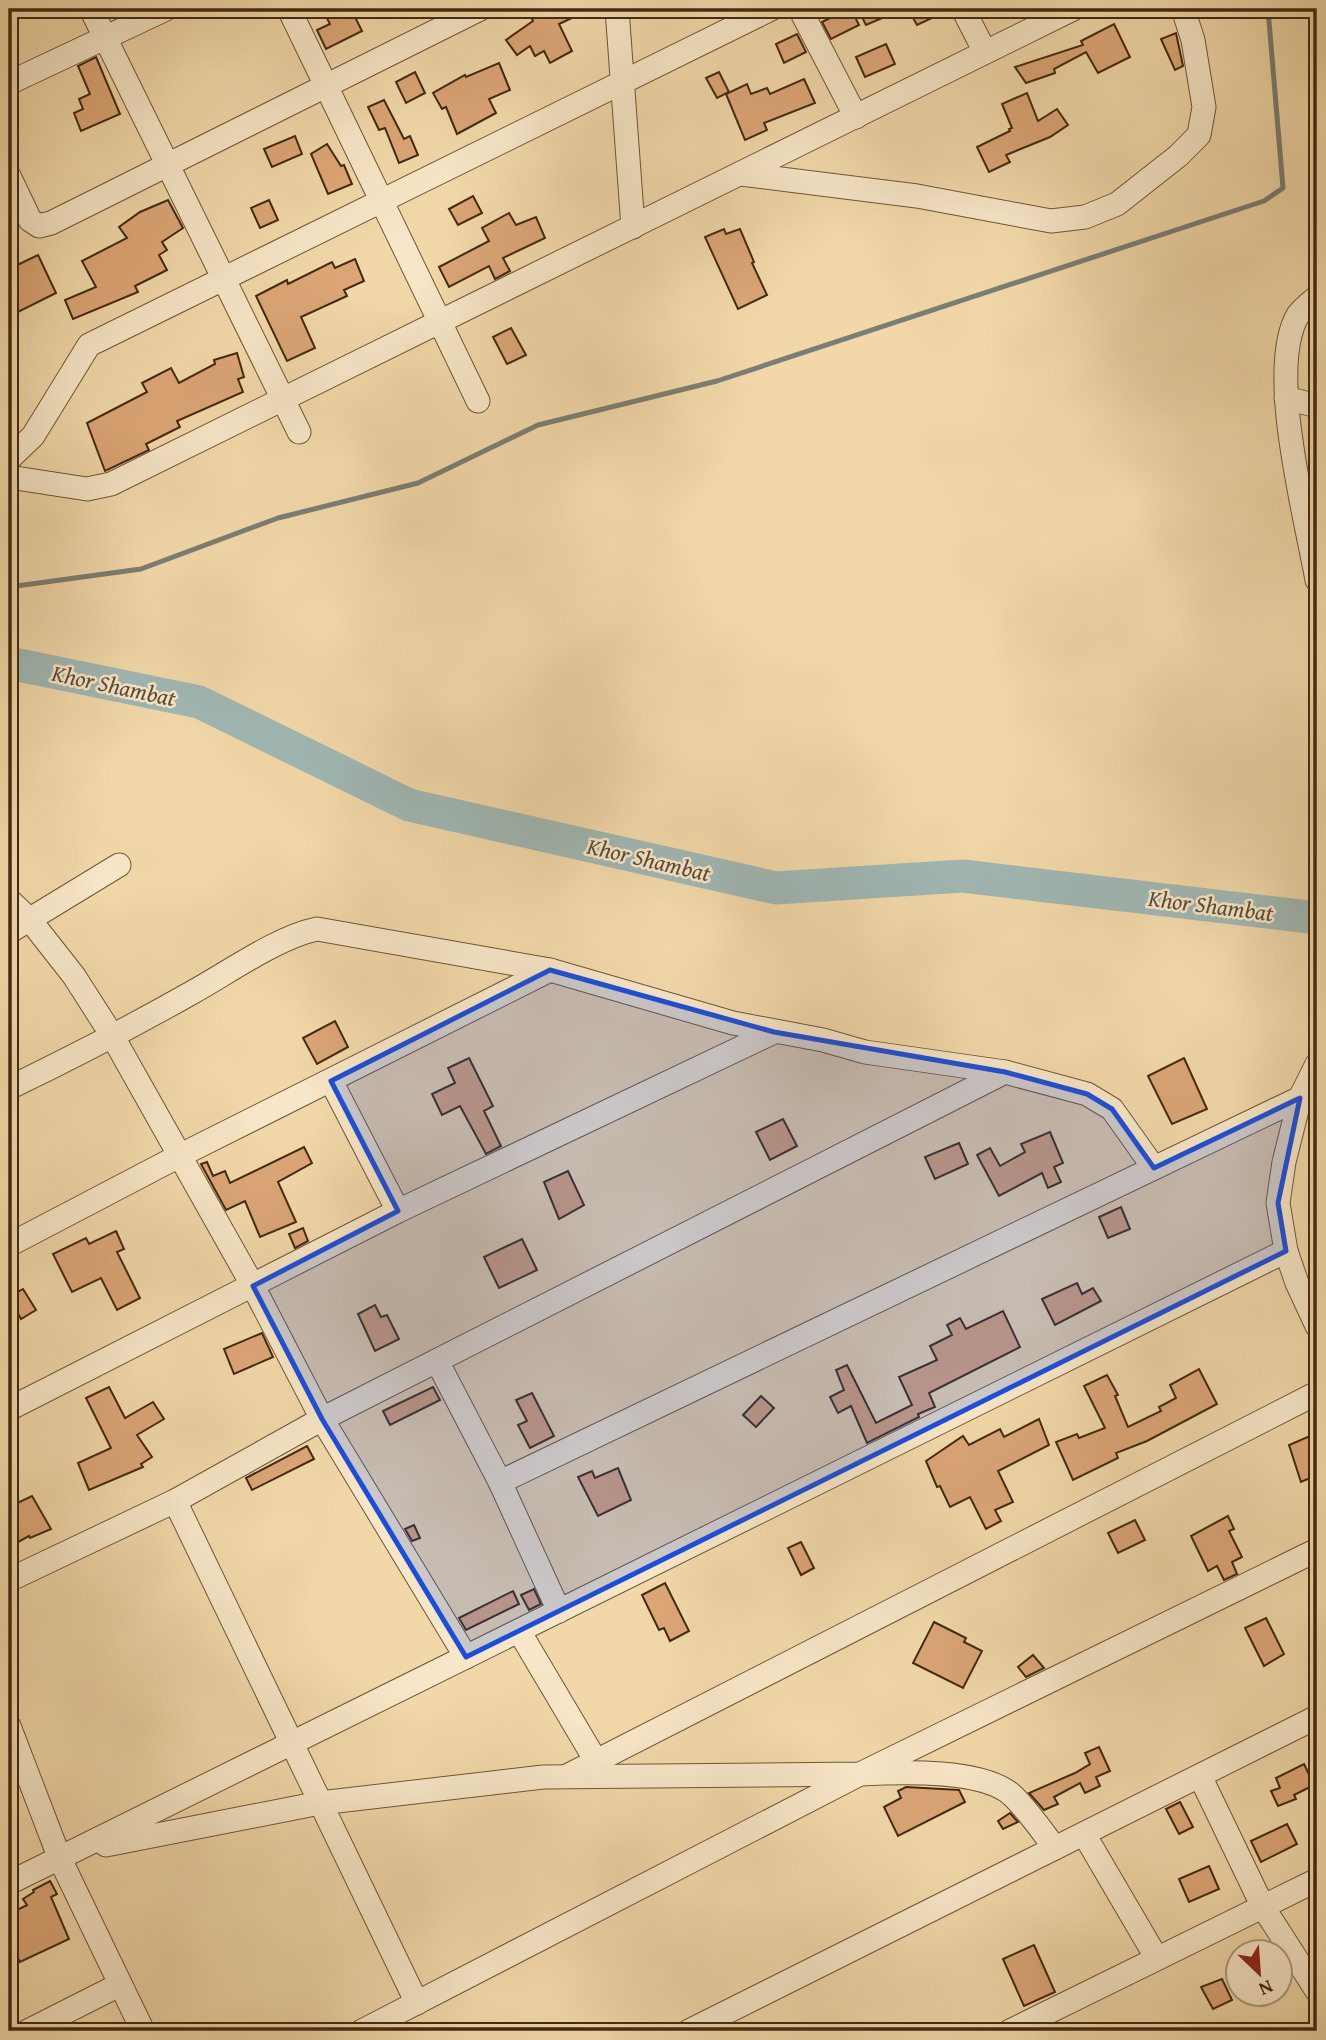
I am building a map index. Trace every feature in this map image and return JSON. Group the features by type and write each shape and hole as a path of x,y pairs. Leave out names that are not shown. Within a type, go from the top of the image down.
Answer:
{"street":[{"path":"91,9 299,432"},
{"path":"9,83 166,9"},
{"path":"289,9 478,401"},
{"path":"9,176 30,220 40,226 51,223 480,9"},
{"path":"617,9 633,227"},
{"path":"9,459 33,436 89,345 771,9"},
{"path":"800,9 856,117"},
{"path":"963,9 985,52"},
{"path":"9,477 87,489 111,484 1073,9"},
{"path":"741,174 917,196 1051,221 1084,217 1117,204 1178,156 1199,135 1204,107 1193,40 1183,9"},
{"path":"1317,297 1298,315 1285,354 1286,398 1293,451 1317,580"},
{"path":"1286,398 1317,406"},
{"path":"9,932 119,864"},
{"path":"9,900 30,920 74,976 113,1037 253,1286 322,1419 466,1657"},
{"path":"9,1088 113,1037 262,953 304,932 317,929 550,970 733,1023 823,1040 865,1052 1005,1072 1087,1094 1112,1109 1154,1168"},
{"path":"9,1245 179,1156 550,970"},
{"path":"9,1409 398,1211 774,1032"},
{"path":"1317,1064 1300,1098 1284,1162 1278,1203 1286,1251 1317,1326"},
{"path":"9,1580 175,1501 322,1419 1005,1072"},
{"path":"331,1081 398,1211"},
{"path":"500,1482 1300,1098"},
{"path":"9,1883 1286,1251"},
{"path":"437,1361 500,1482 559,1611"},
{"path":"565,1777 1317,1393"},
{"path":"175,1501 417,2003"},
{"path":"362,2031 860,1774 1317,1550"},
{"path":"519,1631 596,1761"},
{"path":"688,2031 1317,1717"},
{"path":"9,1726 67,1855 119,1985 143,2031"},
{"path":"67,1855 320,1803 543,1777 905,1772 967,1777 990,1782 1013,1795 1055,1848"},
{"path":"1200,1776 1263,1907 1317,1991"},
{"path":"1084,1834 1156,1957"},
{"path":"1010,2031 1317,1880"},
{"path":"28,2031 119,1985"}],"highlighted area":[{"path":"550,970 774,1032 1005,1072 1087,1094 1112,1109 1154,1168 1300,1098 1278,1203 1286,1251 466,1657 322,1419 253,1286 398,1211 331,1081"}],"building":[{"path":"322,9 340,9 344,17 353,13 362,31 326,49 317,30 330,24"},
{"path":"549,9 591,9 559,24 572,51 550,63 544,51 535,56 530,46 517,55 506,40 533,21 531,17"},
{"path":"851,9 859,25 831,39 822,22"},
{"path":"858,9 903,9 866,25"},
{"path":"908,9 949,9 949,10 917,25"},
{"path":"1114,24 1130,57 1098,73 1086,52 1054,69 1055,73 1026,83 1015,67 1083,45 1081,41"},
{"path":"1176,33 1183,66 1175,70 1161,39"},
{"path":"797,34 806,52 784,63 776,44"},
{"path":"886,44 895,64 865,77 856,57"},
{"path":"96,57 120,114 81,131 74,113 83,109 79,99 90,94 78,66"},
{"path":"499,63 510,90 489,99 496,113 457,134 446,107 442,109 433,93 465,75 466,77"},
{"path":"415,72 425,93 406,103 396,82"},
{"path":"719,72 729,92 717,98 706,78"},
{"path":"804,79 815,103 764,123 767,130 745,140 726,94 747,84 751,94 767,88 770,94"},
{"path":"1027,93 1038,121 1057,109 1068,125 1050,137 1006,155 1010,162 989,172 977,147 1010,131 1012,128 1002,104"},
{"path":"384,100 404,139 410,136 418,155 399,163 385,128 379,130 368,107"},
{"path":"295,136 302,154 272,167 264,149"},
{"path":"327,144 341,166 344,165 352,184 328,194 311,154"},
{"path":"473,196 482,213 458,225 449,209"},
{"path":"168,200 183,228 162,242 167,250 159,255 167,270 135,286 138,292 73,319 65,300 96,287 82,261 127,238 119,227 140,212"},
{"path":"269,200 278,220 260,228 251,208"},
{"path":"509,213 516,225 536,217 545,238 503,258 510,271 495,279 489,266 449,287 439,267 489,241 482,228"},
{"path":"724,229 726,234 740,229 767,295 738,309 705,237"},
{"path":"38,255 56,293 14,314 9,304 9,269"},
{"path":"355,259 364,281 344,290 347,296 301,317 315,348 287,361 256,296 287,280 288,284 332,262 335,268"},
{"path":"511,328 526,355 507,364 493,337"},
{"path":"237,353 244,377 238,379 243,392 177,421 180,427 146,444 149,450 105,471 87,423 147,392 142,383 171,368 179,383 215,364 214,360"},
{"path":"335,1021 348,1047 317,1064 303,1038"},
{"path":"469,1058 493,1106 484,1111 501,1146 486,1154 460,1106 442,1115 432,1094 455,1083 448,1068"},
{"path":"1184,1058 1207,1109 1172,1124 1148,1076"},
{"path":"783,1119 797,1146 770,1160 756,1132"},
{"path":"1050,1132 1063,1163 1054,1167 1061,1182 1048,1188 1042,1173 999,1196 977,1155 990,1148 1000,1166 1025,1152 1021,1144"},
{"path":"959,1143 968,1164 935,1179 925,1157"},
{"path":"304,1147 312,1163 278,1182 296,1222 260,1237 245,1201 226,1210 201,1164 207,1162 213,1176 225,1171 230,1183"},
{"path":"568,1171 584,1205 559,1219 544,1182"},
{"path":"1121,1207 1130,1229 1108,1238 1099,1217"},
{"path":"303,1228 308,1241 295,1248 289,1234"},
{"path":"116,1231 124,1249 117,1252 140,1298 117,1310 101,1278 72,1292 53,1254 86,1238 89,1244"},
{"path":"522,1239 537,1270 499,1288 484,1257"},
{"path":"1077,1283 1082,1294 1093,1288 1101,1301 1055,1325 1042,1299"},
{"path":"23,1289 36,1310 21,1319 9,1297"},
{"path":"375,1305 381,1317 387,1315 399,1339 375,1351 358,1314"},
{"path":"1003,1311 1020,1347 929,1393 935,1407 918,1414 919,1417 867,1443 851,1406 838,1413 830,1397 844,1390 836,1370 847,1365 876,1423 912,1405 899,1377 937,1360 930,1346 952,1335 947,1325 960,1318 966,1329"},
{"path":"262,1333 273,1357 234,1374 224,1349"},
{"path":"1199,1369 1217,1404 1147,1441 1116,1453 1118,1458 1073,1480 1056,1442 1077,1434 1079,1438 1105,1428 1084,1386 1107,1375 1118,1395 1115,1396 1128,1427 1161,1411 1159,1407 1176,1398 1170,1385"},
{"path":"109,1387 125,1418 153,1402 164,1419 137,1435 152,1457 141,1464 143,1467 89,1490 78,1463 111,1448 86,1398"},
{"path":"433,1387 440,1400 390,1425 383,1411"},
{"path":"532,1393 554,1436 530,1448 518,1425 527,1421 516,1400"},
{"path":"761,1396 774,1408 756,1427 743,1415"},
{"path":"1039,1419 1049,1445 998,1471 1013,1502 995,1510 1001,1521 986,1529 970,1497 950,1507 940,1486 937,1487 926,1461 963,1436 969,1445 1000,1429 1004,1437"},
{"path":"1317,1433 1317,1475 1301,1482 1289,1445"},
{"path":"307,1446 314,1459 252,1490 246,1478"},
{"path":"618,1468 631,1500 598,1516 578,1477 592,1471 595,1478"},
{"path":"32,1496 51,1529 30,1538 29,1536 9,1547 9,1507"},
{"path":"1228,1516 1234,1529 1229,1531 1242,1557 1232,1562 1237,1574 1224,1580 1217,1566 1208,1571 1191,1536"},
{"path":"1135,1520 1145,1540 1118,1553 1108,1533"},
{"path":"414,1525 420,1538 412,1541 405,1529"},
{"path":"801,1542 814,1568 801,1575 788,1548"},
{"path":"665,1583 689,1631 670,1641 664,1628 659,1630 642,1595"},
{"path":"534,1589 541,1604 529,1610 521,1595"},
{"path":"513,1591 519,1604 466,1630 459,1618"},
{"path":"1266,1618 1284,1654 1264,1666 1245,1628"},
{"path":"934,1622 966,1638 964,1642 982,1651 963,1688 913,1663"},
{"path":"1033,1655 1044,1668 1026,1677 1018,1667"},
{"path":"1099,1747 1110,1771 1096,1777 1100,1786 1085,1793 1080,1783 1054,1797 1058,1804 1044,1810 1029,1793 1090,1764 1085,1753"},
{"path":"1304,1764 1314,1785 1294,1795 1296,1799 1278,1806 1271,1791 1280,1788 1276,1778"},
{"path":"906,1787 959,1790 965,1802 898,1836 884,1807 901,1798 898,1791"},
{"path":"1180,1802 1193,1827 1179,1834 1166,1809"},
{"path":"1010,1813 1018,1822 1003,1829 998,1821"},
{"path":"1287,1824 1297,1844 1261,1862 1251,1841"},
{"path":"1209,1866 1219,1889 1189,1902 1179,1879"},
{"path":"50,1881 57,1894 51,1897 69,1939 20,1962 9,1941 9,1914 27,1905 23,1899"},
{"path":"1034,1945 1055,1992 1024,2006 1003,1959"},
{"path":"1222,1979 1224,2004 1213,2009 1201,1987"}],"waterway":[{"path":"9,587 141,569 278,518 418,483 538,425 717,381 1264,201 1283,188 1268,9"},
{"name":"Khor Shambat","path":"9,663 199,702 409,805 776,888 963,876 1317,918"}]}
